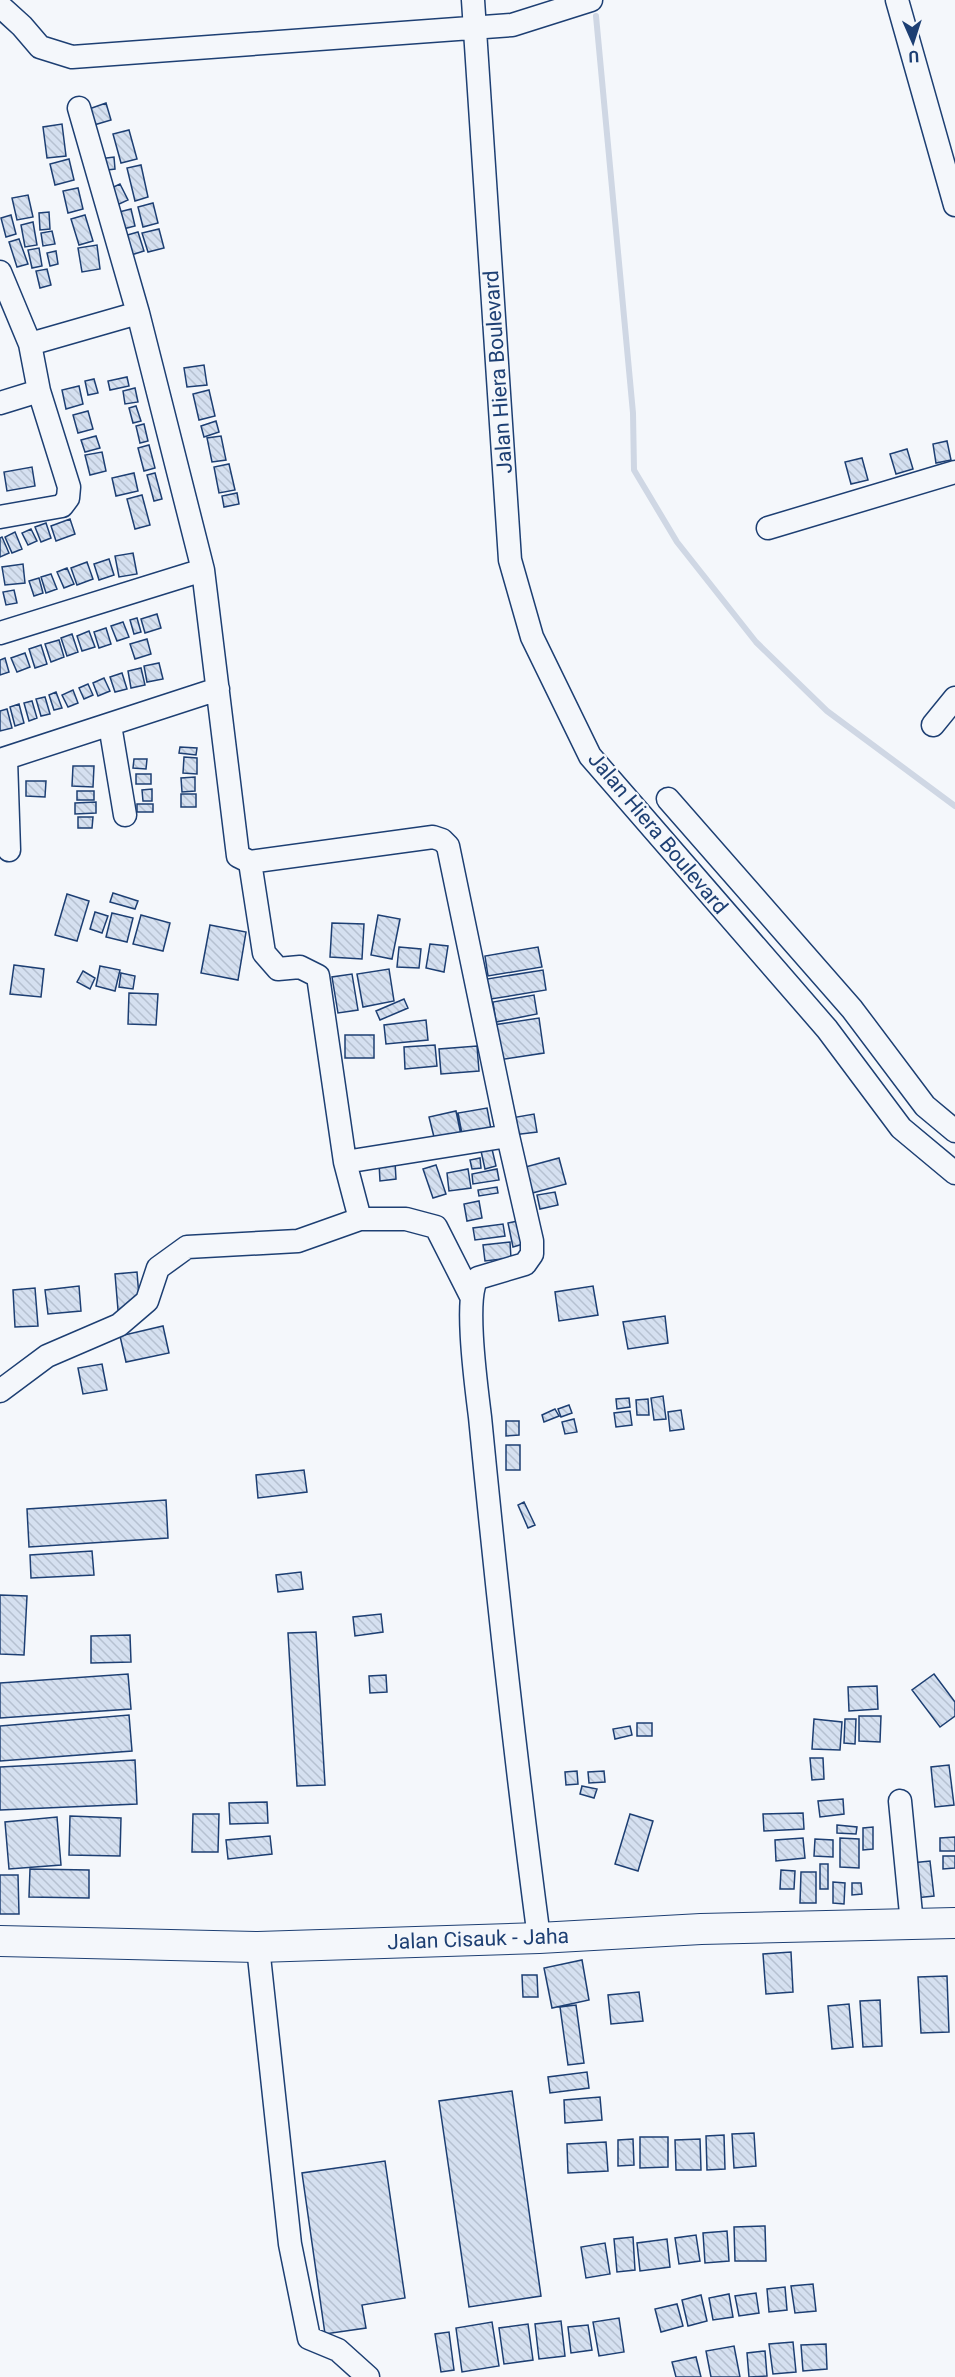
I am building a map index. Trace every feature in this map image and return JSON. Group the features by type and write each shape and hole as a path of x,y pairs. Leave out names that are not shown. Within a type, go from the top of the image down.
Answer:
{"main road":[{"name":"Jalan Cisauk - Jaha","path":"0,1941 258,1947 539,1938 701,1929 955,1923"}],"street":[{"name":"Jalan Hiera Boulevard","path":"473,0 510,560 532,637 590,756 827,1029 901,1128 955,1173"},
{"path":"0,6 40,47 72,57 512,25 591,0"},
{"path":"897,0 955,205"},
{"path":"79,108 138,313 202,570 238,856 250,862 433,837 442,840 448,846 532,1242 532,1254 525,1264 478,1278 473,1282 471,1296 473,1351 497,1596 539,1938"},
{"path":"0,517 62,506 68,498 69,487 39,391 30,344 3,286"},
{"path":"30,344 138,313"},
{"path":"0,403 39,391"},
{"path":"768,528 955,472"},
{"path":"0,633 202,570"},
{"path":"9,850 4,825 3,760 218,689"},
{"path":"933,724 955,698"},
{"path":"110,725 125,816"},
{"name":"Jalan Hiera Boulevard","path":"668,799 852,1009 925,1106 955,1131"},
{"path":"250,862 264,953 278,969 300,966 318,976 345,1162 360,1219"},
{"path":"827,1029 852,1009"},
{"path":"345,1162 508,1136"},
{"path":"0,1391 47,1356 119,1325 147,1301 158,1268 187,1247 298,1241 360,1219 406,1219 436,1227 471,1296"},
{"path":"900,1801 912,1924"},
{"path":"258,1947 290,2244 309,2338 338,2350 368,2377"}],"building":[{"path":"106,103 111,120 94,125 89,109"},
{"path":"62,124 66,156 47,158 43,127"},
{"path":"129,130 137,159 121,163 113,134"},
{"path":"114,157 115,169 100,171 99,159"},
{"path":"69,159 74,180 55,185 50,164"},
{"path":"141,165 148,197 135,201 127,168"},
{"path":"120,184 128,200 117,205 109,189"},
{"path":"78,188 83,209 68,213 63,191"},
{"path":"28,195 33,217 17,220 12,198"},
{"path":"153,203 158,223 143,227 138,207"},
{"path":"131,209 135,226 123,229 119,212"},
{"path":"49,212 50,229 40,230 39,213"},
{"path":"11,215 16,234 6,237 1,218"},
{"path":"85,215 93,241 79,245 71,219"},
{"path":"33,222 37,245 25,247 21,225"},
{"path":"159,229 164,248 148,252 142,233"},
{"path":"52,231 55,244 43,246 41,233"},
{"path":"138,232 144,251 131,255 124,236"},
{"path":"19,239 28,264 17,267 9,242"},
{"path":"97,245 100,269 82,272 78,248"},
{"path":"39,248 42,266 32,268 28,250"},
{"path":"56,251 58,264 50,266 47,253"},
{"path":"47,269 51,285 40,288 36,271"},
{"path":"204,365 207,385 187,387 184,368"},
{"path":"127,377 129,386 110,390 108,381"},
{"path":"94,379 98,393 88,395 85,381"},
{"path":"79,386 83,404 66,409 62,390"},
{"path":"135,388 138,402 125,404 123,391"},
{"path":"209,390 215,416 199,420 193,394"},
{"path":"136,406 141,421 133,423 129,408"},
{"path":"88,411 93,429 78,433 73,415"},
{"path":"216,421 219,432 204,437 201,426"},
{"path":"144,424 148,441 140,443 136,426"},
{"path":"96,436 100,448 85,452 81,440"},
{"path":"221,436 226,460 212,462 207,438"},
{"path":"947,441 951,460 936,463 933,444"},
{"path":"149,445 155,468 144,471 138,448"},
{"path":"907,449 913,469 896,474 890,454"},
{"path":"102,452 106,471 90,475 85,455"},
{"path":"862,458 868,480 851,484 845,462"},
{"path":"229,464 235,490 219,493 214,467"},
{"path":"32,467 35,486 7,491 4,472"},
{"path":"134,473 138,491 116,496 112,478"},
{"path":"155,473 162,499 154,501 147,475"},
{"path":"237,493 239,504 224,507 222,496"},
{"path":"142,495 150,525 135,529 127,499"},
{"path":"70,519 75,534 56,541 51,526"},
{"path":"46,523 51,538 41,542 35,527"},
{"path":"31,529 37,541 28,545 22,533"},
{"path":"15,532 22,549 12,553 5,537"},
{"path":"2,537 9,553 0,557 0,538"},
{"path":"133,553 137,574 119,577 115,556"},
{"path":"109,559 114,575 99,580 94,564"},
{"path":"87,562 93,579 77,585 71,568"},
{"path":"23,564 25,583 5,585 2,567"},
{"path":"67,568 74,584 64,588 57,572"},
{"path":"51,574 57,589 46,593 41,577"},
{"path":"39,578 43,593 34,596 29,581"},
{"path":"14,590 17,603 6,605 3,592"},
{"path":"157,614 161,628 145,633 141,619"},
{"path":"137,618 141,632 134,634 130,620"},
{"path":"123,622 129,637 117,641 111,626"},
{"path":"106,628 111,644 99,648 94,632"},
{"path":"89,631 95,647 82,651 77,636"},
{"path":"72,634 78,652 67,656 61,638"},
{"path":"147,639 151,654 135,659 130,644"},
{"path":"59,640 64,657 51,662 45,644"},
{"path":"41,645 47,664 35,668 29,649"},
{"path":"25,653 30,667 17,672 11,658"},
{"path":"5,658 9,672 0,675 0,660"},
{"path":"159,663 163,679 147,682 144,666"},
{"path":"141,668 145,685 131,688 128,671"},
{"path":"122,673 127,689 115,692 110,677"},
{"path":"104,678 110,691 98,696 93,683"},
{"path":"88,684 93,695 84,699 79,688"},
{"path":"73,690 78,703 68,707 62,695"},
{"path":"56,692 62,708 54,710 49,695"},
{"path":"45,697 50,714 41,716 36,699"},
{"path":"32,701 37,718 29,721 24,703"},
{"path":"19,704 24,723 15,726 10,707"},
{"path":"7,709 12,728 0,731 0,711"},
{"path":"180,747 197,748 196,755 179,753"},
{"path":"184,757 197,758 197,774 183,773"},
{"path":"134,759 147,759 146,769 133,768"},
{"path":"73,766 94,766 93,787 72,786"},
{"path":"136,774 151,774 151,784 136,784"},
{"path":"195,777 195,791 182,792 181,778"},
{"path":"26,781 46,781 45,797 26,796"},
{"path":"152,789 152,801 143,801 142,790"},
{"path":"77,791 94,791 94,800 77,800"},
{"path":"181,794 196,794 196,807 181,807"},
{"path":"96,802 96,813 75,814 75,803"},
{"path":"137,804 153,804 153,812 137,812"},
{"path":"78,817 93,817 92,828 78,828"},
{"path":"113,893 138,901 135,909 110,902"},
{"path":"67,894 89,901 77,941 55,935"},
{"path":"95,912 108,916 102,933 90,929"},
{"path":"112,913 133,918 127,942 106,937"},
{"path":"141,915 170,923 163,951 133,944"},
{"path":"378,915 400,919 392,959 371,955"},
{"path":"332,923 364,924 362,959 330,957"},
{"path":"210,925 246,932 238,980 201,973"},
{"path":"430,944 448,946 444,972 426,968"},
{"path":"399,947 421,949 419,968 397,967"},
{"path":"538,947 542,967 488,976 485,956"},
{"path":"14,965 44,969 41,997 10,994"},
{"path":"100,966 120,970 115,991 96,986"},
{"path":"389,969 394,1001 363,1007 357,974"},
{"path":"543,970 546,990 491,999 487,979"},
{"path":"83,971 95,978 90,989 77,982"},
{"path":"121,973 135,976 133,989 119,987"},
{"path":"352,974 358,1010 338,1013 332,977"},
{"path":"129,993 158,994 156,1025 128,1024"},
{"path":"534,995 537,1014 496,1022 493,1002"},
{"path":"404,999 408,1008 380,1020 376,1011"},
{"path":"539,1018 544,1053 498,1060 493,1025"},
{"path":"426,1020 428,1040 386,1044 384,1025"},
{"path":"345,1035 374,1035 374,1058 345,1058"},
{"path":"435,1045 437,1066 405,1069 404,1047"},
{"path":"477,1046 479,1071 441,1074 439,1049"},
{"path":"487,1108 491,1129 462,1134 458,1113"},
{"path":"456,1111 461,1135 435,1141 429,1117"},
{"path":"534,1114 537,1132 513,1135 511,1118"},
{"path":"492,1149 496,1166 485,1169 481,1151"},
{"path":"480,1158 481,1168 472,1169 470,1160"},
{"path":"559,1158 566,1184 525,1195 518,1169"},
{"path":"395,1162 396,1179 380,1181 379,1163"},
{"path":"436,1165 446,1194 433,1198 423,1169"},
{"path":"468,1169 471,1188 449,1191 447,1173"},
{"path":"497,1169 499,1180 473,1184 472,1174"},
{"path":"497,1187 498,1193 479,1196 478,1190"},
{"path":"555,1192 558,1205 540,1209 537,1195"},
{"path":"479,1201 482,1218 467,1221 464,1204"},
{"path":"518,1221 523,1244 513,1247 508,1223"},
{"path":"503,1224 505,1236 475,1240 473,1228"},
{"path":"510,1242 511,1258 485,1261 483,1245"},
{"path":"137,1272 140,1309 118,1310 115,1274"},
{"path":"79,1286 81,1311 48,1314 45,1290"},
{"path":"593,1286 598,1315 559,1321 555,1292"},
{"path":"35,1288 38,1326 15,1327 13,1290"},
{"path":"665,1316 668,1343 628,1349 623,1322"},
{"path":"163,1326 169,1353 126,1362 120,1336"},
{"path":"102,1364 107,1390 83,1394 78,1368"},
{"path":"663,1396 666,1419 654,1420 651,1398"},
{"path":"629,1398 630,1407 617,1409 616,1399"},
{"path":"648,1399 649,1415 637,1415 636,1400"},
{"path":"569,1405 572,1413 561,1417 558,1409"},
{"path":"555,1409 559,1416 544,1422 542,1415"},
{"path":"681,1410 684,1429 670,1431 668,1412"},
{"path":"630,1411 632,1425 616,1427 614,1413"},
{"path":"574,1419 577,1432 565,1434 562,1422"},
{"path":"506,1421 519,1421 519,1435 506,1436"},
{"path":"506,1445 520,1445 520,1470 506,1470"},
{"path":"304,1470 307,1492 258,1498 256,1475"},
{"path":"166,1500 168,1538 29,1547 27,1509"},
{"path":"524,1502 535,1525 528,1528 518,1505"},
{"path":"92,1551 94,1575 31,1578 30,1555"},
{"path":"301,1572 303,1589 278,1592 276,1575"},
{"path":"0,1595 27,1596 24,1655 0,1654"},
{"path":"381,1614 383,1632 355,1636 353,1617"},
{"path":"316,1632 325,1785 297,1786 288,1633"},
{"path":"130,1635 131,1662 91,1663 91,1636"},
{"path":"128,1674 131,1709 0,1718 0,1683"},
{"path":"934,1674 955,1702 955,1716 940,1727 912,1690"},
{"path":"386,1675 387,1692 370,1693 369,1676"},
{"path":"877,1686 878,1709 849,1711 848,1687"},
{"path":"129,1715 132,1751 0,1761 0,1726"},
{"path":"859,1716 881,1716 880,1742 859,1741"},
{"path":"814,1719 842,1722 840,1750 812,1749"},
{"path":"845,1719 856,1719 855,1744 844,1743"},
{"path":"637,1723 652,1723 652,1736 637,1736"},
{"path":"630,1726 632,1735 615,1739 613,1729"},
{"path":"810,1758 823,1758 824,1779 812,1780"},
{"path":"135,1760 137,1804 0,1810 0,1767"},
{"path":"949,1765 954,1805 935,1807 931,1767"},
{"path":"577,1771 578,1784 566,1785 565,1772"},
{"path":"604,1771 605,1782 589,1783 588,1772"},
{"path":"582,1786 597,1789 594,1798 580,1794"},
{"path":"843,1799 844,1814 820,1817 818,1801"},
{"path":"267,1802 268,1823 230,1824 229,1803"},
{"path":"803,1813 804,1829 764,1831 763,1814"},
{"path":"193,1814 219,1814 218,1852 192,1852"},
{"path":"630,1814 653,1821 638,1871 615,1864"},
{"path":"70,1816 121,1818 120,1856 69,1855"},
{"path":"57,1817 61,1865 9,1869 5,1822"},
{"path":"837,1825 857,1827 856,1834 837,1833"},
{"path":"873,1827 873,1849 863,1850 863,1828"},
{"path":"270,1836 272,1854 228,1859 226,1840"},
{"path":"955,1837 955,1851 940,1851 940,1838"},
{"path":"803,1838 805,1858 776,1861 775,1840"},
{"path":"840,1838 859,1839 859,1868 840,1867"},
{"path":"815,1839 833,1840 833,1857 814,1856"},
{"path":"943,1856 955,1856 955,1868 943,1869"},
{"path":"930,1861 934,1896 915,1898 911,1863"},
{"path":"820,1864 828,1864 828,1889 820,1889"},
{"path":"30,1869 89,1870 89,1898 29,1897"},
{"path":"781,1870 795,1871 794,1889 780,1889"},
{"path":"801,1872 816,1872 816,1903 800,1903"},
{"path":"0,1875 18,1875 19,1914 0,1914"},
{"path":"833,1882 845,1883 844,1904 833,1903"},
{"path":"852,1883 861,1883 862,1894 852,1895"},
{"path":"791,1952 793,1992 766,1994 763,1954"},
{"path":"582,1960 589,2000 552,2008 544,1968"},
{"path":"522,1975 537,1975 538,1997 523,1997"},
{"path":"947,1976 949,2032 921,2033 918,1977"},
{"path":"639,1992 643,2021 611,2024 608,1995"},
{"path":"880,2000 882,2046 863,2047 860,2001"},
{"path":"849,2004 853,2047 832,2049 828,2006"},
{"path":"576,2005 584,2063 568,2065 560,2007"},
{"path":"587,2072 589,2088 550,2093 548,2077"},
{"path":"512,2091 541,2296 469,2307 439,2101"},
{"path":"600,2097 602,2120 565,2123 564,2100"},
{"path":"754,2133 756,2166 734,2168 732,2134"},
{"path":"724,2135 725,2169 707,2170 706,2136"},
{"path":"640,2137 668,2137 668,2167 640,2168"},
{"path":"633,2139 634,2165 618,2166 618,2140"},
{"path":"700,2139 701,2170 676,2170 675,2140"},
{"path":"606,2142 608,2171 568,2173 567,2144"},
{"path":"385,2161 405,2298 362,2305 366,2328 325,2334 302,2173"},
{"path":"765,2226 766,2261 735,2261 734,2227"},
{"path":"727,2231 729,2261 705,2263 703,2233"},
{"path":"696,2235 700,2261 679,2264 675,2238"},
{"path":"633,2237 635,2270 617,2272 614,2239"},
{"path":"667,2239 670,2267 640,2271 637,2243"},
{"path":"605,2243 610,2274 586,2278 581,2247"},
{"path":"813,2284 816,2311 795,2313 791,2286"},
{"path":"785,2287 787,2310 769,2312 767,2289"},
{"path":"756,2293 759,2313 739,2316 735,2296"},
{"path":"729,2294 733,2317 713,2320 709,2298"},
{"path":"701,2295 707,2321 688,2326 682,2300"},
{"path":"677,2304 683,2326 661,2332 655,2309"},
{"path":"619,2318 624,2352 599,2356 593,2322"},
{"path":"561,2321 565,2356 539,2359 535,2324"},
{"path":"492,2322 499,2366 462,2372 456,2328"},
{"path":"528,2324 533,2360 504,2364 499,2328"},
{"path":"588,2325 592,2350 571,2353 568,2327"},
{"path":"449,2332 454,2370 441,2372 435,2334"},
{"path":"793,2342 796,2372 773,2374 769,2344"},
{"path":"826,2344 827,2369 803,2371 801,2345"},
{"path":"734,2346 740,2377 711,2377 706,2351"},
{"path":"765,2351 767,2376 749,2377 747,2353"},
{"path":"696,2357 701,2377 676,2377 672,2362"}],"waterway":[{"path":"596,16 633,413 634,470 677,542 756,642 827,711 955,806"}]}
